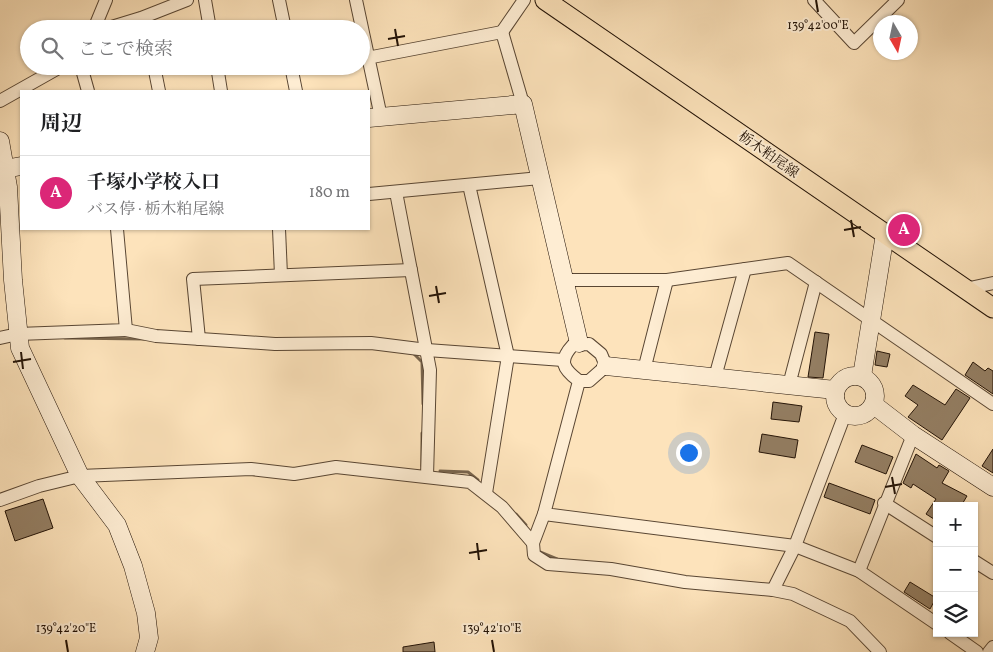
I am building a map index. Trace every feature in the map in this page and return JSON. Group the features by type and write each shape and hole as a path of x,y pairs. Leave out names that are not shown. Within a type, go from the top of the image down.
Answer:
{"main road":[{"name":"栃木粕尾線","path":"545,0 993,308"}],"street":[{"path":"98,20 106,0"},
{"path":"152,20 187,0"},
{"path":"205,0 208,20"},
{"path":"279,0 282,20"},
{"path":"356,0 360,20"},
{"path":"370,57 502,32 524,0"},
{"path":"814,0 854,43 898,0"},
{"path":"502,32 523,104 579,343"},
{"path":"0,101 46,75"},
{"path":"84,75 88,90"},
{"path":"156,75 159,90"},
{"path":"218,75 221,90"},
{"path":"293,75 296,90"},
{"path":"369,75 375,117 523,104"},
{"path":"0,141 13,167 20,348 80,476 117,526 133,566 146,613 149,638 145,652"},
{"path":"370,194 540,178"},
{"path":"469,185 508,356 486,493"},
{"path":"396,192 430,370 427,476"},
{"path":"117,230 126,330"},
{"path":"279,230 281,276"},
{"path":"862,376 885,234"},
{"path":"565,280 667,280 788,263 993,404"},
{"path":"715,377 745,269"},
{"path":"199,339 193,279 411,270"},
{"path":"644,370 667,280"},
{"path":"789,385 816,282"},
{"path":"965,289 993,282"},
{"path":"0,338 18,334 126,330 156,336 199,339 275,344 371,343 426,350 563,360"},
{"path":"606,366 601,354 589,344 579,343 573,345 565,353 563,360 569,374 579,382 590,381 606,366 835,390"},
{"path":"851,375 862,376 872,382 876,393 874,405 866,413 856,417 845,414 838,408 835,390 841,380 851,375"},
{"path":"579,382 544,514 533,543 534,555 548,564 611,569 685,582 773,590 793,594 850,621 880,652"},
{"path":"874,405 913,435 993,487"},
{"path":"773,590 795,546 845,414"},
{"path":"859,571 884,503 913,435"},
{"path":"0,500 39,486 80,476 251,470 294,474 336,467 470,482 502,507 533,543"},
{"path":"884,503 933,534"},
{"path":"544,514 795,546 859,571 933,621"},
{"path":"978,564 993,573"},
{"path":"956,637 977,652"},
{"path":"989,652 993,647"}],"building":[{"path":"815,332 829,334 823,378 808,377"},
{"path":"877,351 890,354 887,367 875,365"},
{"path":"973,362 985,371 988,368 993,371 993,394 965,375"},
{"path":"913,385 945,405 956,389 970,398 942,440 908,417 918,405 905,396"},
{"path":"773,402 802,406 799,422 771,419"},
{"path":"762,434 798,440 795,458 759,452"},
{"path":"862,445 893,457 886,474 855,462"},
{"path":"993,449 993,473 982,466"},
{"path":"916,454 937,468 939,465 949,471 942,483 967,496 963,502 934,502 936,499 913,484 911,488 903,483"},
{"path":"829,483 875,500 870,514 824,497"},
{"path":"43,499 53,528 15,541 5,511"},
{"path":"933,504 933,518 926,514"},
{"path":"910,582 933,596 933,604 930,609 904,592"},
{"path":"434,642 435,652 403,652 403,647"}],"waterway":[{"path":"65,338 144,339"},
{"path":"414,354 422,362 423,404"},
{"path":"422,433 422,466"},
{"path":"440,471 468,472 478,480"},
{"path":"516,514 526,525"},
{"path":"540,552 557,559"}],"place":[{"name":"千塚小学校入口","path":"904,230"}]}
